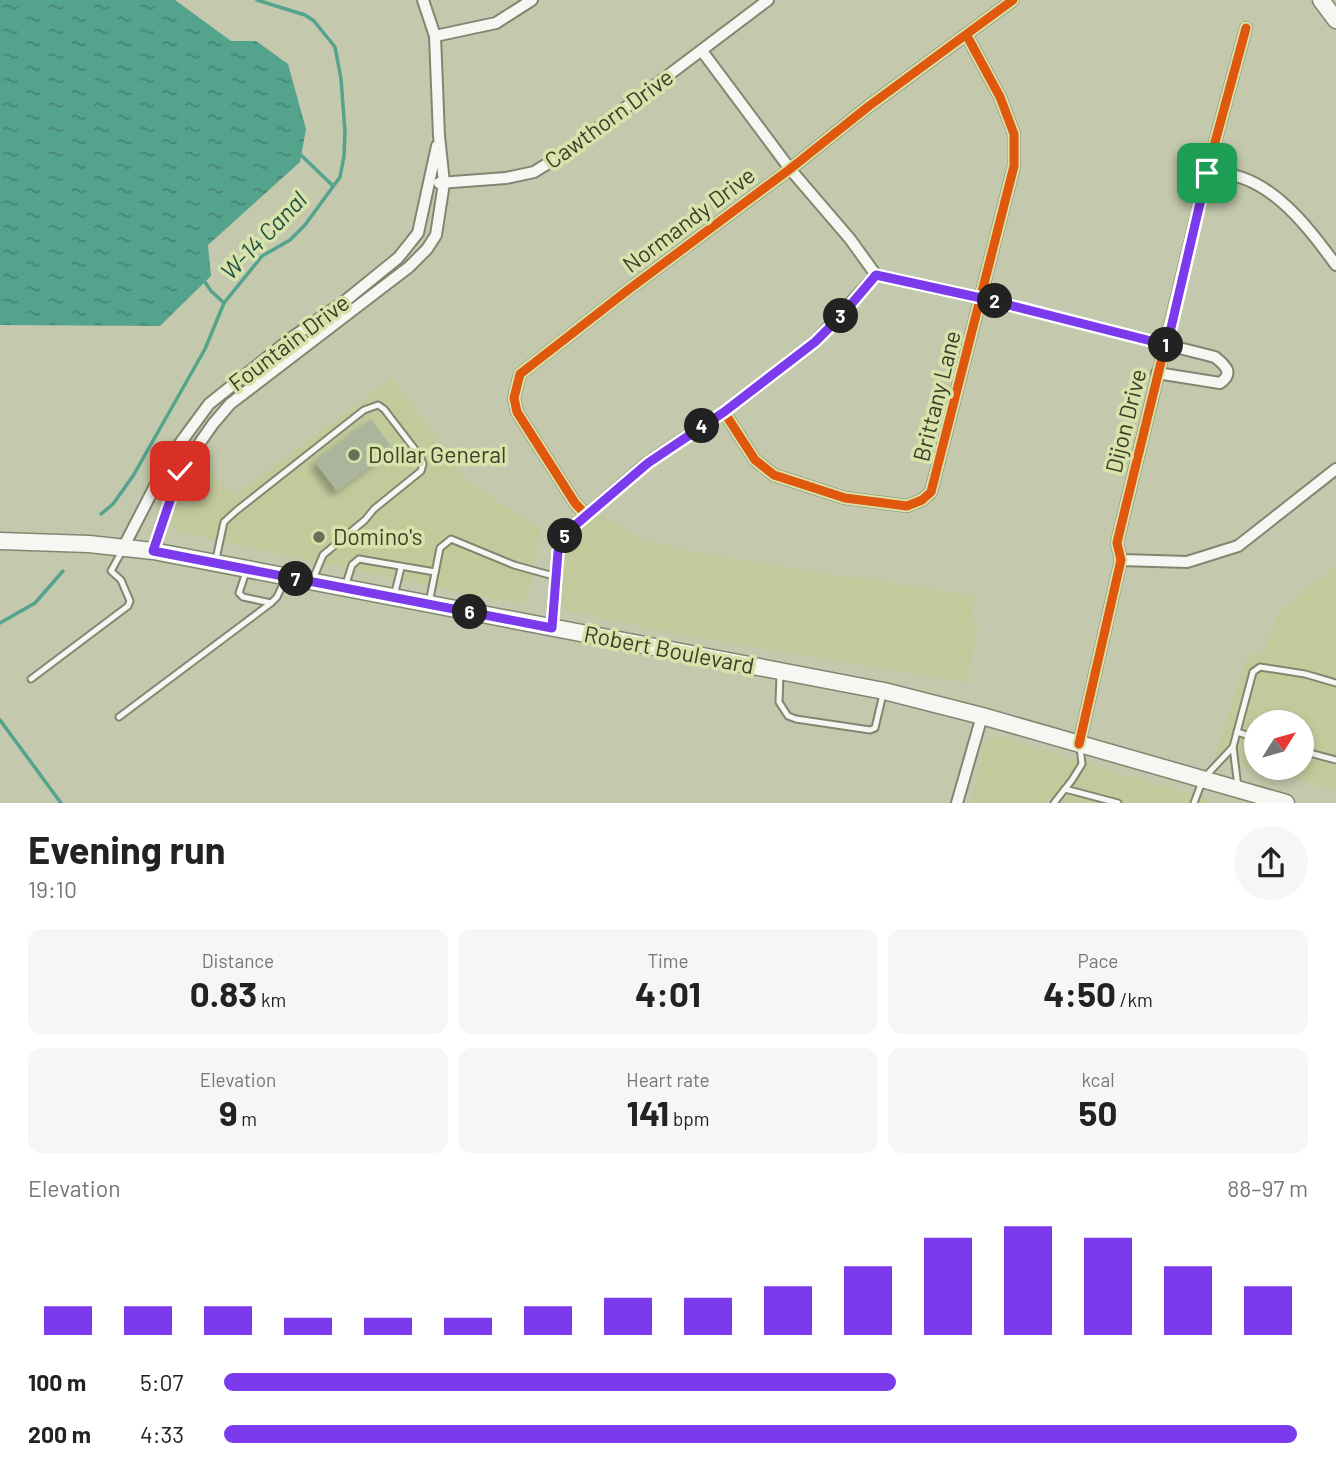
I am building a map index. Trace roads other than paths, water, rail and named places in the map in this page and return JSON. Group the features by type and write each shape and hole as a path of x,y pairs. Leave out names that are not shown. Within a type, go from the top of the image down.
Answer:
{"main road":[{"path":"1321,0 1336,20"},
{"name":"Robert Boulevard","path":"0,541 153,551 884,691 982,716 1286,803"}],"street":[{"name":"Fountain Drive","path":"153,551 183,467 230,404 409,267 427,249 436,234 444,183 439,136 435,36 422,0"},
{"path":"435,36 496,23 532,0"},
{"name":"Cawthorn Drive","path":"429,182 506,178 534,172 568,151 768,0"},
{"name":"Normandy Drive","path":"586,515 575,503 517,412 514,398 520,374 869,106 1013,0"},
{"name":"Dijon Drive","path":"1079,744 1121,560 1117,543 1207,173 1246,28"},
{"name":"Brittany Lane","path":"724,412 755,460 774,475 845,498 907,506 922,500 931,492 1014,166 1014,134 1000,97 967,36"},
{"path":"702,51 790,169 850,239 876,275 981,298 1215,357 1226,365 1229,372 1227,378 1220,383 1157,373"},
{"name":"Fountain Drive","path":"123,548 170,457 208,404 398,258 418,233 439,136"},
{"path":"1207,173 1223,172 1242,176 1265,190 1297,216 1336,265"},
{"path":"552,628 558,552 566,533 648,463 724,412 815,342 876,275"},
{"path":"359,289 367,300"},
{"path":"170,457 183,467"},
{"path":"1121,560 1187,562 1238,546 1336,469"},
{"path":"957,803 982,716"}],"lane":[{"path":"215,563 224,522 364,410 378,405 420,456 423,464 421,471 323,555 312,582"},
{"path":"429,604 440,548 451,539 514,565 556,577"},
{"path":"31,680 128,606 130,601 121,580 111,571 123,548"},
{"path":"345,588 352,565 359,559 435,572"},
{"path":"394,597 401,568"},
{"path":"247,569 239,593 243,597 271,603"},
{"path":"119,717 271,603 277,597 286,577"},
{"path":"1238,789 1233,747 1253,672 1260,667 1313,676 1336,683"},
{"path":"780,671 779,702 788,716 796,719 870,730 875,728 884,691"},
{"path":"1237,732 1244,734"},
{"path":"1054,803 1082,764 1079,744"},
{"path":"1194,803 1203,779 1233,747"},
{"path":"1314,754 1336,760"},
{"path":"1065,789 1118,803"}],"water":[{"path":"0,0 175,0 231,41 256,41 288,64 306,129 300,162 208,245 211,276 160,326 0,325"}],"waterway":[{"name":"W-14 Canal","path":"101,514 113,504 133,476 205,349 224,303 262,256 290,240 305,225 340,177 345,132 341,79 335,47 314,21 305,15 257,0"},
{"path":"301,155 333,186"},
{"path":"205,282 224,303"},
{"name":"W-14 Canal","path":"0,623 35,603 63,571"},
{"path":"0,720 61,803"}],"place":[{"name":"Dollar General","path":"354,455"},
{"name":"Domino's","path":"319,537"}]}
